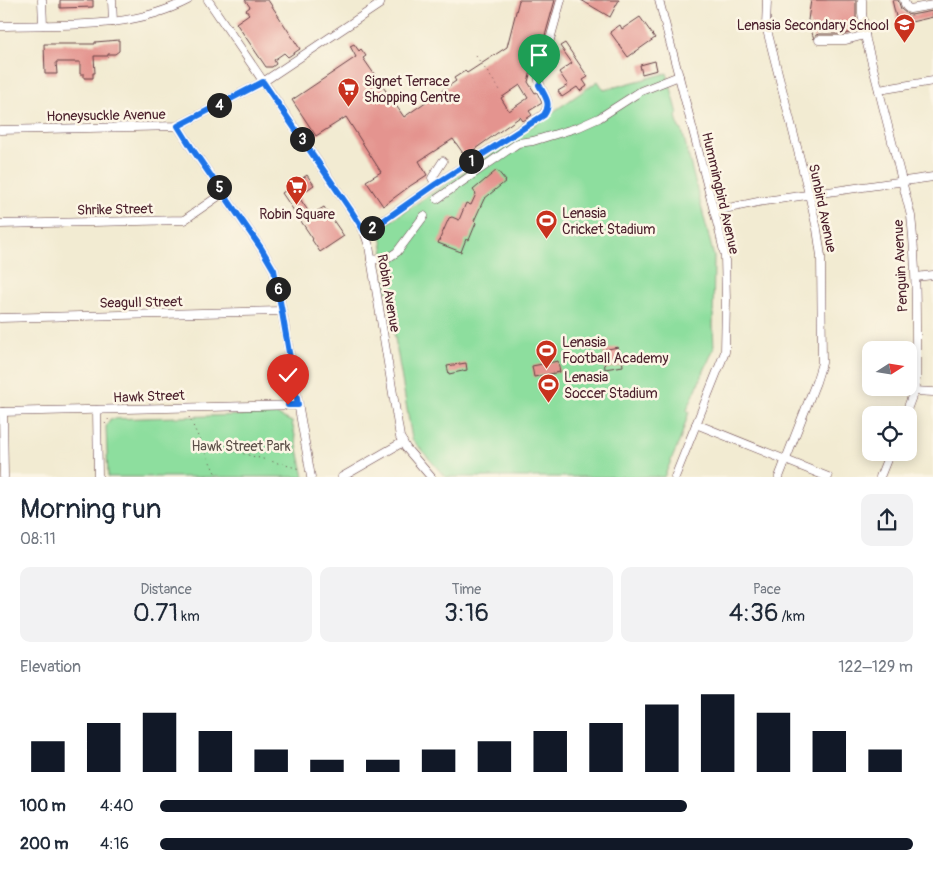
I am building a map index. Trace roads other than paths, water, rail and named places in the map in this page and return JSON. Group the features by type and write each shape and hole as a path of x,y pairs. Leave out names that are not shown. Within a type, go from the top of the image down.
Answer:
{"street":[{"path":"42,0 43,25"},
{"path":"112,0 113,22"},
{"path":"0,26 131,20 156,14 188,0"},
{"name":"Robin Avenue","path":"208,0 364,231 371,260 399,431 403,442 431,477"},
{"name":"Honeysuckle Avenue","path":"0,130 178,126 263,82 380,4 381,0"},
{"path":"364,231 376,226 436,184 544,115 548,104 547,98 539,85 539,79 561,0"},
{"name":"Hummingbird Avenue","path":"659,0 725,256 726,346 675,477"},
{"name":"Sunbird Avenue","path":"768,0 766,26 818,229 821,256 822,364 779,477"},
{"name":"Penguin Avenue","path":"862,0 862,14 866,35 911,216 916,277 916,341"},
{"path":"904,0 905,5 910,9 933,5"},
{"path":"820,40 843,41 866,35"},
{"path":"437,199 518,143 533,141 579,128 599,118 642,91 679,76"},
{"path":"879,90 933,81"},
{"path":"178,126 274,270 311,477"},
{"path":"436,184 432,178 443,161"},
{"path":"714,210 809,194 933,177"},
{"name":"Shrike Street","path":"0,224 184,220 223,193"},
{"path":"371,260 388,258 397,252 424,216"},
{"path":"916,277 933,275"},
{"name":"Seagull Street","path":"0,318 282,312"},
{"path":"918,392 933,392"},
{"name":"Hawk Street","path":"1,412 298,405"},
{"path":"97,410 98,477"},
{"path":"1,412 4,477"},
{"path":"696,424 828,477"},
{"path":"342,477 403,442"},
{"path":"880,477 886,461"}],"place":[{"name":"Lenasia Secondary School","path":"905,44"},
{"name":"Signet Terrace Shopping Centre","path":"348,108"},
{"name":"Robin Square","path":"297,205"},
{"name":"Lenasia Cricket Stadium","path":"546,240"},
{"name":"Lenasia Football Academy","path":"546,369"},
{"name":"Lenasia Soccer Stadium","path":"548,404"}],"park label":[{"name":"Hawk Street Park","path":"241,446"}]}
